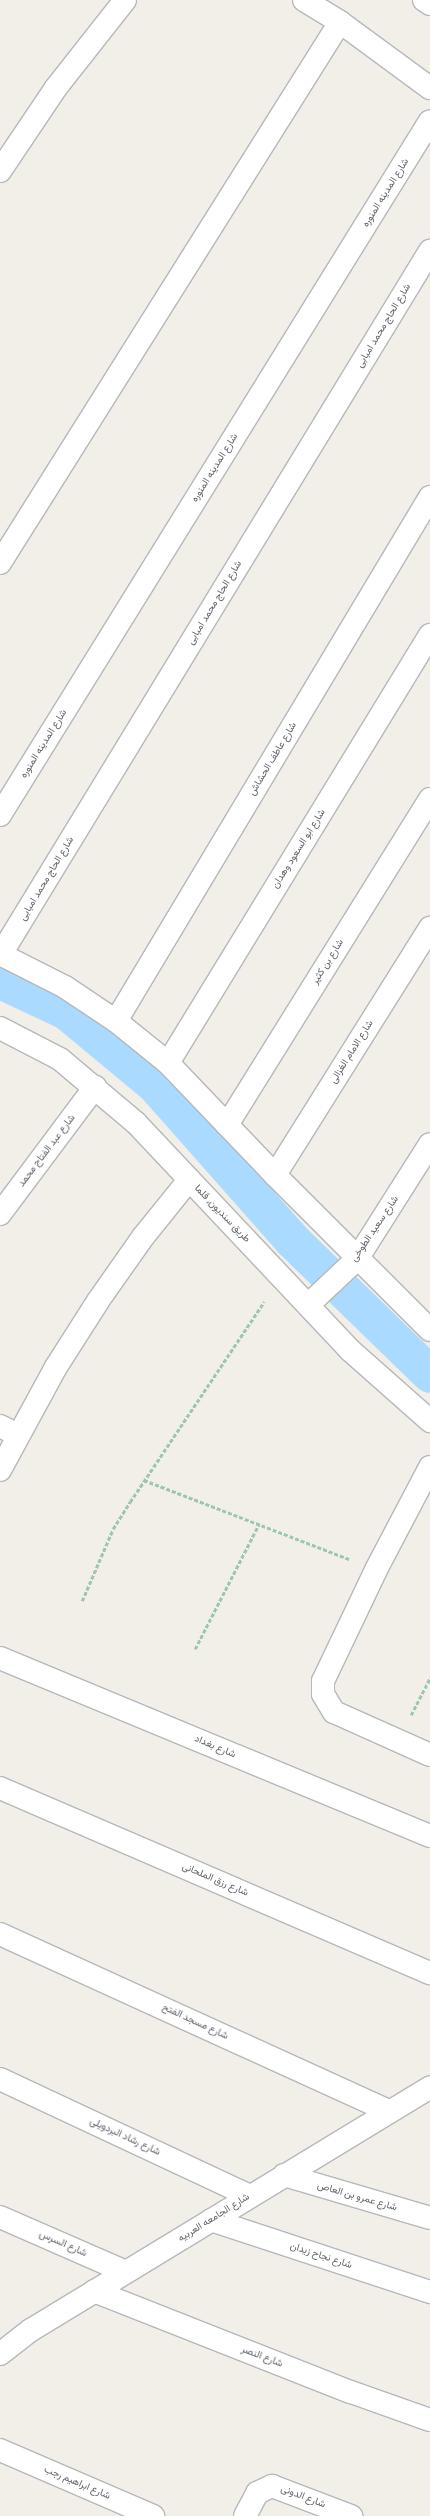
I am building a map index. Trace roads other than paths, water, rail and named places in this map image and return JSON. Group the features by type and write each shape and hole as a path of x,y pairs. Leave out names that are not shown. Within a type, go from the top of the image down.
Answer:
{"street":[{"path":"0,171 55,89 126,0"},
{"path":"304,0 340,22 430,88"},
{"path":"424,0 430,4"},
{"path":"0,563 340,22"},
{"name":"شارع المدينه المنوره","path":"0,815 430,121"},
{"name":"شارع الحاج محمد امبابى","path":"0,954 430,251"},
{"name":"شارع عاطف الحشاش","path":"116,1021 430,497"},
{"name":"شارع ابو السعود وهدان","path":"168,1064 430,635"},
{"name":"شارع بن كثير","path":"227,1125 430,799"},
{"name":"شارع الامام الغزالى","path":"275,1176 430,928"},
{"path":"0,954 65,986 116,1021 168,1064 275,1176 430,1330"},
{"name":"طريق سنديون, قلما","path":"0,1028 60,1059 95,1087 136,1124 352,1351 430,1421"},
{"name":"شارع عبد الفتاح محمد","path":"0,1214 95,1087"},
{"name":"شارع سعيد الطوخى","path":"308,1305 357,1259 430,1144"},
{"path":"0,1470 9,1430 56,1367 98,1301 143,1237 189,1180"},
{"path":"430,1467 376,1570 323,1681 323,1694 334,1712 398,1742 430,1755"},
{"name":"شارع بغداد","path":"0,1658 430,1836"},
{"name":"شارع رزق الملحانى","path":"0,1788 430,1972"},
{"name":"شارع مسجد الفتح","path":"0,1934 389,2111"},
{"name":"شارع رشاد البردويلى","path":"0,2079 250,2196"},
{"name":"شارع الجامعه العربيه","path":"0,2354 31,2330 430,2087"},
{"name":"شارع عمرو بن العاص","path":"284,2175 430,2218"},
{"name":"شارع السرس","path":"0,2217 126,2272"},
{"name":"شارع نجاح زيدان","path":"211,2220 430,2292"},
{"name":"شارع النصر","path":"94,2291 351,2392 430,2420"},
{"name":"شارع ابراهيم رجب","path":"0,2450 154,2516"},
{"name":"شارع الدونى","path":"245,2516 257,2493 272,2486 351,2516"}],"waterway":[{"path":"0,980 66,1011 155,1085 292,1240 430,1374"}]}
